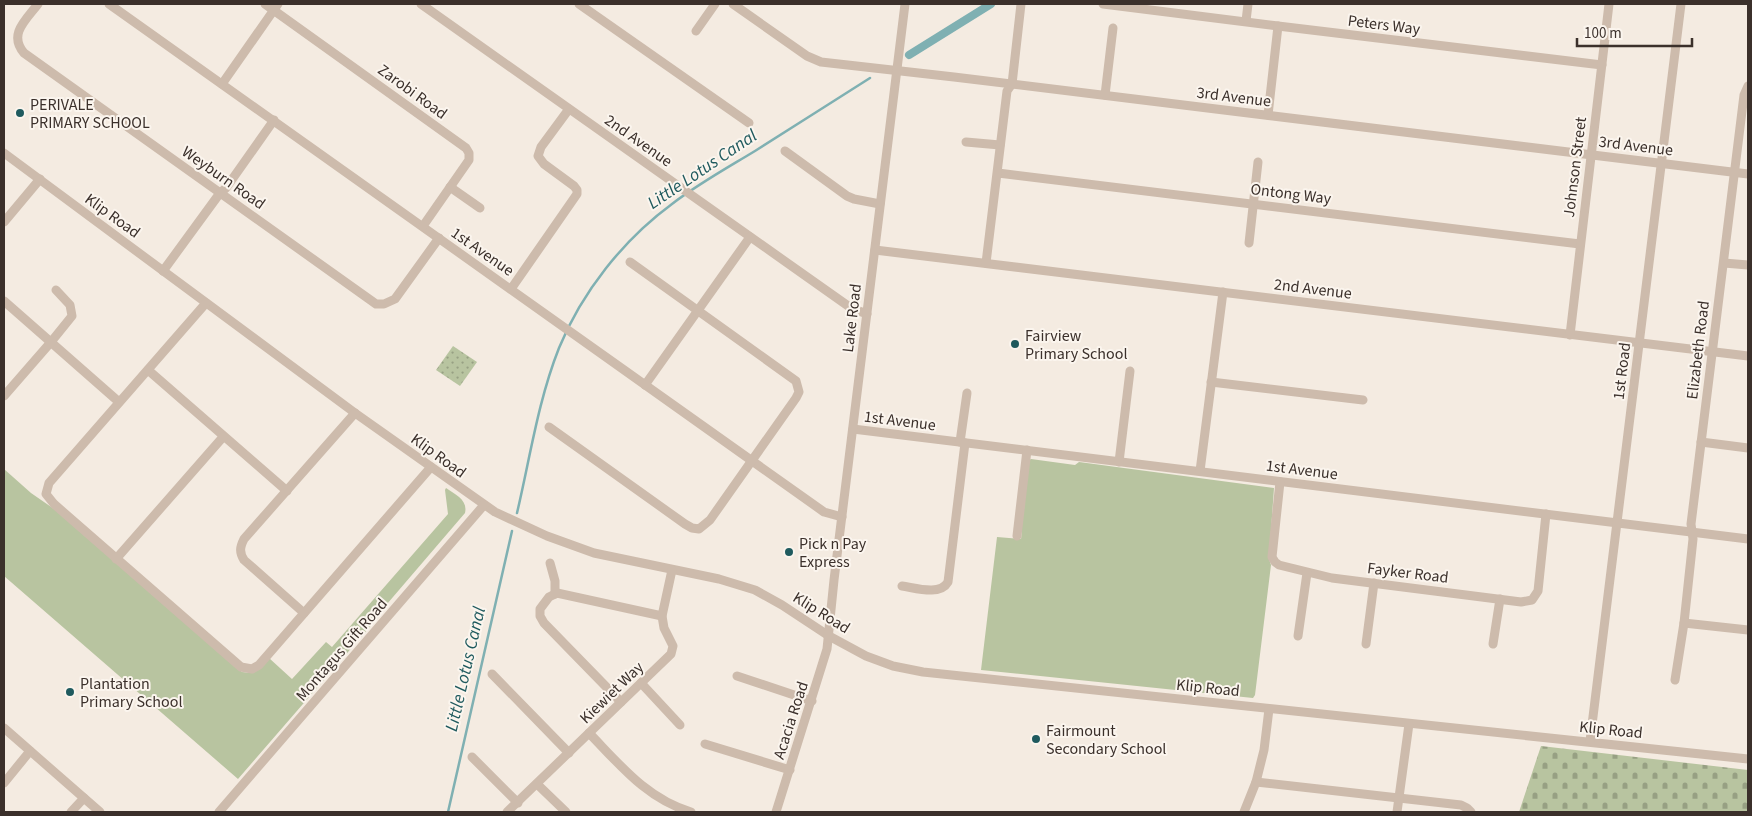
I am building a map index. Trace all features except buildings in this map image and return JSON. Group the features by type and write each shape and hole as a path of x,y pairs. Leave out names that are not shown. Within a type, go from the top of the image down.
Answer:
{"street":[{"name":"Weyburn Road","path":"38,4 16,36 19,47 24,53 380,305 390,303 395,299 439,238"},
{"name":"1st Avenue","path":"110,4 824,512 842,517"},
{"name":"Zarobi Road","path":"265,4 276,7 466,148 469,153 468,160 423,226"},
{"name":"2nd Avenue","path":"421,4 435,8 569,109 850,308 867,314"},
{"path":"579,4 749,123"},
{"path":"696,31 715,4"},
{"name":"3rd Avenue","path":"733,4 814,60 828,64 896,70 1748,174"},
{"name":"Lake Road","path":"829,636 905,4"},
{"path":"986,263 1000,145 1008,91 1012,84 1022,4"},
{"name":"Peters Way","path":"1103,4 1602,65"},
{"path":"1246,21 1248,4"},
{"name":"Johnson Street","path":"1570,335 1609,4"},
{"name":"1st Road","path":"1590,742 1680,4"},
{"path":"222,84 276,7"},
{"path":"1268,116 1278,26"},
{"path":"1105,95 1113,28"},
{"name":"Elizabeth Road","path":"1675,680 1684,623 1693,538 1691,524 1734,172 1744,95 1748,86"},
{"path":"511,289 577,194 574,186 544,164 538,156 541,147 569,109"},
{"path":"163,270 220,193 226,188 274,120"},
{"path":"966,142 1000,145"},
{"path":"785,151 854,200 880,204"},
{"name":"Klip Road","path":"4,153 355,413 484,505 509,520 594,553 719,579 755,590 782,605 829,636 874,660 906,669 1748,759"},
{"path":"1249,243 1258,162"},
{"name":"Ontong Way","path":"998,173 1580,244"},
{"path":"4,222 40,180"},
{"path":"450,187 480,208"},
{"path":"645,385 750,237"},
{"name":"2nd Avenue","path":"875,250 1748,356"},
{"path":"549,427 692,528 699,528 710,520 799,392 796,381 630,262"},
{"path":"1724,262 1748,265"},
{"path":"4,396 72,316 70,305 56,290"},
{"path":"1200,471 1223,292"},
{"path":"4,301 119,402"},
{"path":"206,302 49,483 46,494 50,501 241,667 248,669 259,665 430,467"},
{"path":"148,370 287,491"},
{"path":"1118,462 1130,372"},
{"path":"1211,382 1363,400"},
{"path":"902,586 938,590 946,585 967,393"},
{"path":"304,613 244,560 240,551 244,539 355,413"},
{"name":"1st Avenue","path":"853,429 1748,539"},
{"path":"116,559 223,437"},
{"path":"1701,442 1748,448"},
{"path":"1017,536 1027,450"},
{"name":"Fayker Road","path":"1280,482 1272,557 1274,562 1307,573 1374,584 1528,602 1536,596 1538,591 1546,514"},
{"name":"Montagus Gift Road","path":"219,812 484,505"},
{"path":"550,563 555,581 555,594"},
{"path":"621,702 544,623 540,616 540,609 549,597 555,594 566,594 662,616 672,570"},
{"path":"1298,636 1307,573"},
{"path":"1366,644 1374,584"},
{"path":"1493,644 1500,599"},
{"name":"Kiewiet Way","path":"508,812 673,651 673,646 664,628 662,616"},
{"path":"1684,623 1748,630"},
{"name":"Acacia Road","path":"776,812 812,701 829,636"},
{"path":"492,674 569,753"},
{"path":"737,676 812,701"},
{"path":"641,683 680,725"},
{"path":"1244,812 1256,782 1264,750 1269,709"},
{"path":"1397,812 1409,724"},
{"path":"4,728 100,812"},
{"path":"589,733 636,782 668,803 691,812"},
{"path":"705,744 790,770"},
{"path":"4,783 30,751"},
{"path":"472,757 518,802"},
{"path":"1256,782 1400,800 1461,805 1471,812"},
{"path":"537,784 566,812"},
{"path":"72,812 84,798"}],"green space":[{"path":"453,346 477,362 460,386 436,370"},
{"path":"1031,459 1075,465 1079,462 1274,488 1269,559 1271,565 1255,695 1253,698 981,670 997,537 1021,539 1022,531 1020,527 1028,461"},
{"path":"4,469 31,493 57,511 242,672 251,673 269,658 292,679 326,642 332,647 448,514 446,488 463,501 465,513 387,604 374,622 238,779 4,576"},
{"path":"1541,746 1748,770 1748,812 1519,812"}],"waterway":[{"name":"Little Lotus Canal","path":"909,55 991,4"},
{"name":"Little Lotus Canal","path":"517,513 545,388 559,348 579,307 606,268 654,218 682,197 870,78"},
{"name":"Little Lotus Canal","path":"448,812 512,531"}],"place":[{"name":"PERIVALE PRIMARY SCHOOL","path":"20,113"},
{"name":"Fairview Primary School","path":"1015,344"},
{"name":"Pick n Pay Express","path":"789,552"},
{"name":"Plantation Primary School","path":"70,692"},
{"name":"Fairmount Secondary School","path":"1036,739"}]}
